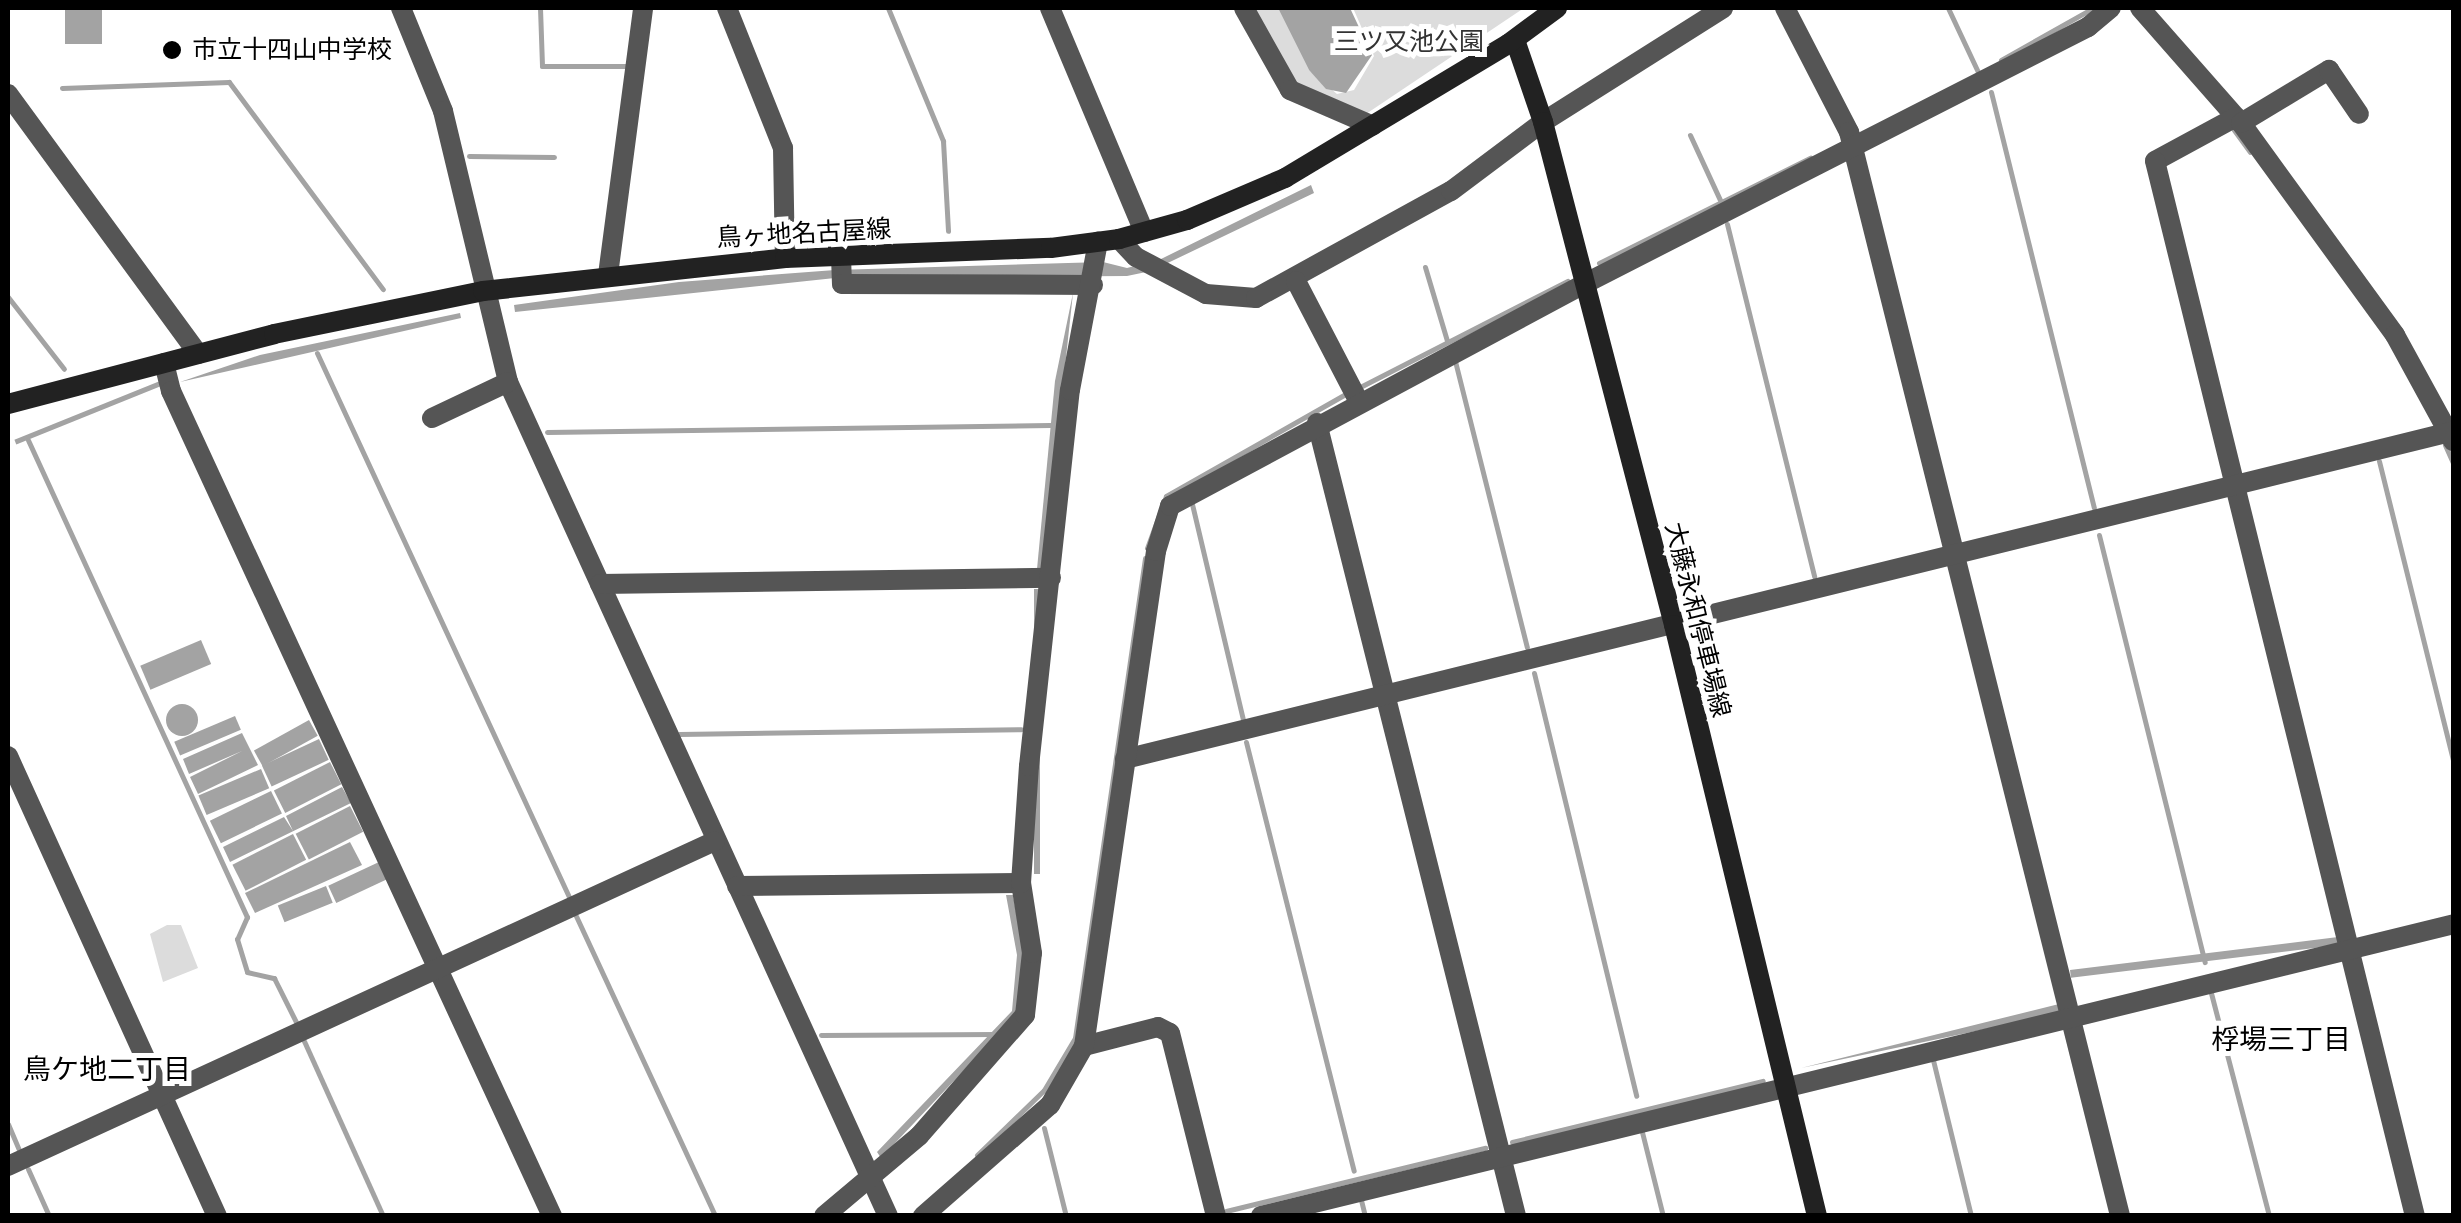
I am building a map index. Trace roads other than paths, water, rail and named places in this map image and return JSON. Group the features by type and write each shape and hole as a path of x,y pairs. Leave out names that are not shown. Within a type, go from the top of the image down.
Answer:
{"main road":[{"name":"鳥ヶ地名古屋線","path":"8,404 198,354 483,290 785,258 841,267 1104,245 1236,202 1516,40 1557,8"},
{"name":"大藤永和停車場線","path":"1516,40 1543,122 1674,625 1817,1216"}],"street":[{"path":"401,8 443,111 508,382 888,1216"},
{"path":"608,275 643,8"},
{"path":"726,8 783,148 785,258"},
{"path":"1050,8 1144,232"},
{"path":"1244,8 1290,90 1373,126"},
{"path":"824,1216 919,1136 1025,1015 1032,954 1021,883 1070,390 1104,245 1136,256 1206,294 1256,298 1296,281 1451,191 1543,122 1724,8"},
{"path":"1785,8 1853,147 2120,1216"},
{"path":"923,1216 1050,1105 1084,1046 1156,551 1170,506 1318,423 1586,283 2088,27 2111,8"},
{"path":"1125,759 2452,435 2395,335 2238,120 2140,8"},
{"path":"2359,114 2330,70 2155,161 2415,1216"},
{"path":"8,94 198,354"},
{"path":"841,267 1093,283"},
{"path":"1296,281 1359,402"},
{"path":"164,363 171,391 552,1216"},
{"path":"432,418 508,382"},
{"path":"1318,423 1516,1216"},
{"path":"600,584 1051,578"},
{"path":"8,756 217,1216"},
{"path":"8,1166 716,841"},
{"path":"737,886 1021,883"},
{"path":"1260,1216 1784,1084 2454,924"},
{"path":"1084,1046 1158,1027 1170,1033 1216,1216"}],"waterway":[{"path":"540,8 542,66 628,66"},
{"path":"888,8 943,141 948,231"},
{"path":"1948,8 1978,72"},
{"path":"2001,60 2093,8"},
{"path":"62,88 229,82 383,289"},
{"path":"1991,92 2094,507"},
{"path":"2234,130 2250,152"},
{"path":"1690,135 1720,200"},
{"path":"469,156 554,157"},
{"path":"1599,263 1810,158"},
{"path":"1727,224 1814,576"},
{"path":"1425,267 1447,341"},
{"path":"1360,387 1567,281"},
{"path":"8,297 64,369"},
{"path":"317,353 570,899"},
{"path":"1455,361 1527,647"},
{"path":"1147,548 1166,496 1347,393"},
{"path":"547,432 1050,425"},
{"path":"28,440 247,917 237,939 247,972 274,978 297,1024"},
{"path":"2445,445 2454,465"},
{"path":"2379,461 2454,764"},
{"path":"1192,504 1243,720"},
{"path":"2099,535 2205,962"},
{"path":"977,1155 1044,1090 1075,1038 1145,558"},
{"path":"1534,673 1636,1096"},
{"path":"679,734 1021,729"},
{"path":"1246,742 1354,1171"},
{"path":"576,916 715,1216"},
{"path":"2211,993 2269,1216"},
{"path":"821,1035 996,1034"},
{"path":"304,1041 383,1216"},
{"path":"1933,1060 1971,1216"},
{"path":"1512,1142 1763,1081"},
{"path":"8,1124 20,1152"},
{"path":"1044,1128 1066,1216"},
{"path":"1642,1132 1663,1216"},
{"path":"1226,1211 1485,1148"},
{"path":"28,1169 49,1216"},
{"path":"1361,1200 1365,1216"}],"place":[{"name":"市立十四山中学校","path":"172,50"}],"district":[{"name":"桴場三丁目","path":"2281,1040"},
{"name":"鳥ケ地二丁目","path":"107,1070"}],"park label":[{"name":"三ツ又池公園","path":"1409,42"}]}
